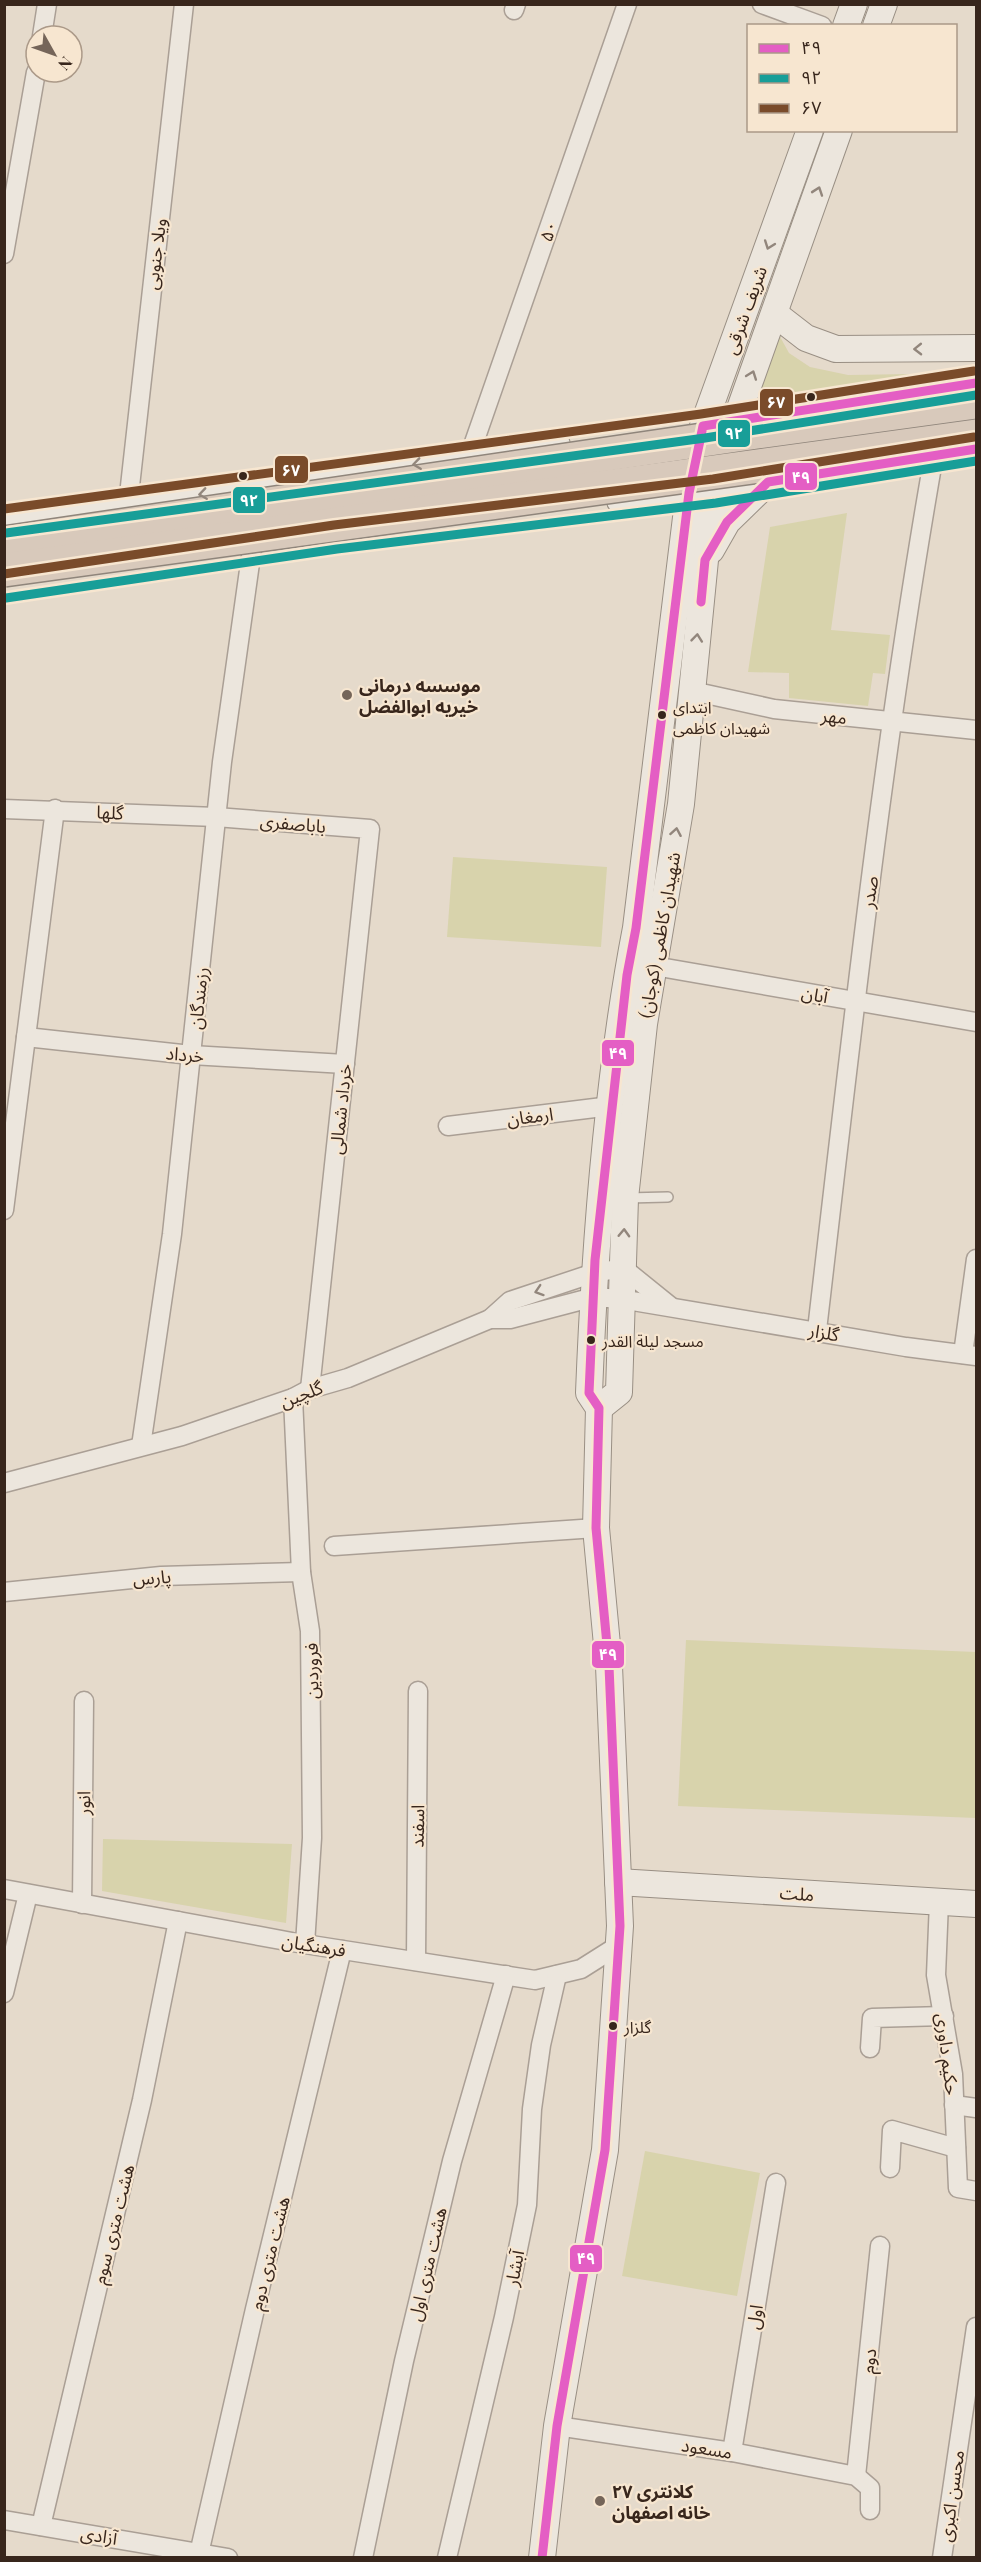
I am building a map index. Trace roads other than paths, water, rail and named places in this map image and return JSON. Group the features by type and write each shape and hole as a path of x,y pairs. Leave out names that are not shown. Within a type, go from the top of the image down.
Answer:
{"highway":[{"path":"4,543 976,402"},
{"path":"4,570 976,436"}],"main road":[{"path":"847,24 854,4"},
{"path":"877,24 884,4"},
{"name":"شریف شرقی","path":"689,493 703,426 809,132"},
{"name":"شریف شرقی","path":"715,491 736,420 838,132"},
{"path":"774,314 806,338 836,349 976,348"},
{"path":"4,520 703,426 976,383"},
{"path":"4,586 252,549 715,491 976,448"},
{"path":"705,560 727,522 768,482"},
{"name":"شهیدان کاظمی (کوجان)","path":"599,1408 619,1392 625,1198 644,1024 681,804 705,560 715,491"},
{"name":"شهیدان کاظمی (کوجان)","path":"542,2558 556,2426 605,2150 619,1945 609,1666 596,1528 599,1408 589,1393 594,1285 611,1106 627,975 636,928 689,493"},
{"name":"ملت","path":"618,1882 976,1904"}],"street":[{"path":"44,24 47,4"},
{"name":"ویلا جنوبی","path":"128,504 184,4"},
{"name":"۵۰","path":"469,457 627,4"},
{"path":"762,4 817,24"},
{"path":"4,254 34,84"},
{"name":"صدر","path":"817,1330 855,1002 892,722 934,455"},
{"name":"رزمندگان","path":"141,1446 172,1234 222,762 252,549"},
{"name":"مهر","path":"692,691 774,709 976,730"},
{"name":"گلها","path":"4,809 55,809 216,817"},
{"path":"4,1210 55,809"},
{"name":"باباصفری","path":"216,817 370,829"},
{"name":"خرداد شمالی","path":"310,1389 370,829"},
{"name":"آبان","path":"654,966 976,1022"},
{"name":"خرداد","path":"26,1037 191,1055 345,1064"},
{"name":"ارمغان","path":"448,1126 611,1106"},
{"path":"970,1355 976,1259"},
{"path":"594,1285 623,1268 671,1307"},
{"name":"گلزار","path":"594,1285 621,1299 817,1330 906,1347 970,1355"},
{"name":"گلچین","path":"4,1483 182,1436 293,1398 310,1389 348,1378 490,1318 510,1301 594,1285"},
{"name":"فروردین","path":"293,1398 301,1572 310,1631 312,1838 305,1944"},
{"path":"334,1546 596,1528"},
{"name":"پارس","path":"4,1592 161,1576 301,1572"},
{"name":"اسفند","path":"416,1961 418,1691"},
{"name":"انور","path":"82,1904 84,1701"},
{"name":"فرهنگیان","path":"4,1889 305,1944 535,1980 581,1969 619,1945"},
{"path":"4,1994 28,1894"},
{"name":"حکیم داوری","path":"939,1902 936,1975 953,2074 958,2188 976,2191"},
{"name":"هشت متری سوم","path":"41,2526 142,2100 178,1921"},
{"name":"هشت متری دوم","path":"198,2555 342,1950"},
{"name":"هشت متری اول","path":"363,2558 404,2361 452,2161 506,1975"},
{"name":"آبشار","path":"447,2558 504,2317 527,2205 535,2088 541,2045 557,1975"},
{"path":"870,2048 872,2018 944,2016"},
{"path":"954,2105 976,2108"},
{"path":"890,2168 891,2130 956,2148"},
{"name":"اول","path":"732,2452 776,2183"},
{"name":"دوم","path":"856,2476 880,2246"},
{"name":"محسن اکبری","path":"942,2558 974,2355 976,2328"},
{"name":"مسعود","path":"556,2426 732,2452 856,2476"},
{"path":"856,2476 870,2488 870,2510"},
{"name":"آزادی","path":"4,2520 198,2555 228,2558"}],"lane":[{"path":"625,1198 668,1197"}],"place":[{"name":"موسسه درمانی خیریه ابوالفضل","path":"347,695"},
{"name":"ابتدای شهیدان کاظمی","path":"662,715"},
{"name":"مسجد لیلة القدر","path":"591,1340"},
{"name":"گلزار","path":"613,2026"},
{"name":"کلانتری ۲۷ خانه اصفهان","path":"600,2501"}]}
